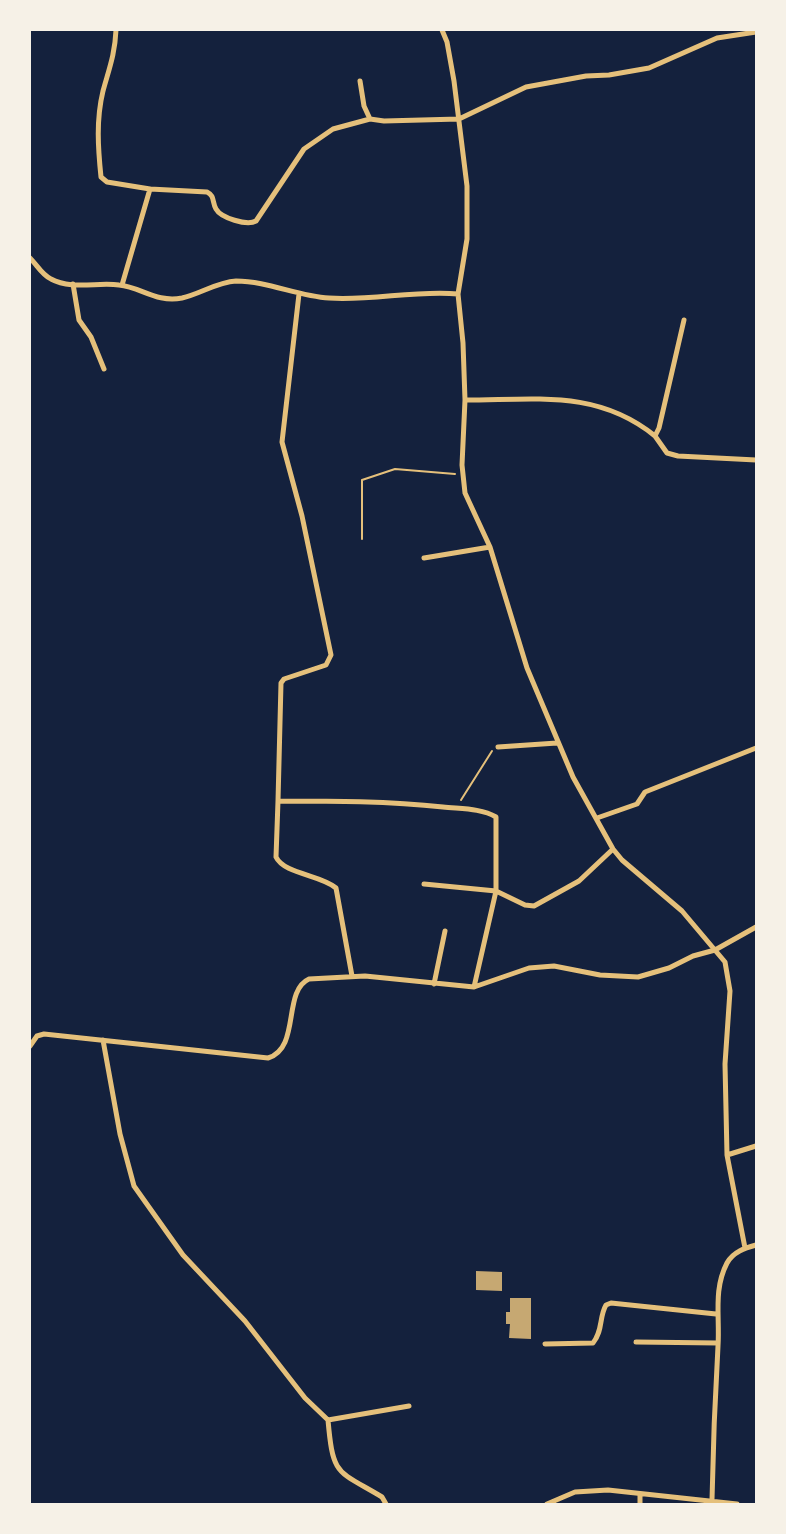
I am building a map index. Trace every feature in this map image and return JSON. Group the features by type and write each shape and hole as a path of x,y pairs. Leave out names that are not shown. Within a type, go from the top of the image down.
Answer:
{"street":[{"path":"116,30 114,56 103,90 98,127 101,177 107,182 150,189 207,192 213,196 216,209 219,212 244,224 251,224 256,221 309,144 333,129 370,119 384,121 459,119 526,87 586,76 609,75 649,68 717,38 756,32"},
{"path":"442,30 447,42 466,168 468,224 458,294 464,343 463,475 465,493 490,547 505,590 519,648 557,743 573,777 613,849 634,871 696,925 725,962 730,991 726,1064 726,1155 745,1248"},
{"path":"360,81 364,106 370,119"},
{"path":"122,285 150,189"},
{"path":"30,258 52,280 73,284 122,285 143,294 169,299 181,298 226,282 235,281 278,287 299,294 347,298 422,292 458,294"},
{"path":"73,284 79,320 92,337 104,369"},
{"path":"299,294 282,442 302,516 331,655 326,665 284,679 281,682 276,857 284,866 328,882 336,888 352,976"},
{"path":"655,436 659,428 684,320"},
{"path":"465,400 555,400 592,403 638,423 655,436 666,453 756,460"},
{"path":"424,558 490,547"},
{"path":"498,747 557,743"},
{"path":"597,818 637,804 645,792 756,748"},
{"path":"278,800 366,801 455,808 488,813 496,817 496,891 474,987"},
{"path":"424,884 496,891 525,905 534,906 579,881 613,849"},
{"path":"30,1046 37,1036 44,1034 268,1058 274,1057 283,1046 298,990 304,982 319,978 352,976 474,987 530,968 542,966 561,967 626,978 638,977 669,968 693,956 715,950 756,927"},
{"path":"434,984 446,931"},
{"path":"103,1040 120,1134 134,1186 183,1255 245,1321 305,1398 328,1420 335,1465 350,1479 382,1498 386,1504"},
{"path":"726,1155 756,1146"},
{"path":"712,1500 715,1378 718,1343 716,1314 720,1283 727,1263 731,1258 745,1248 756,1245"},
{"path":"545,1344 593,1343 600,1330 603,1310 606,1305 612,1303 716,1314"},
{"path":"636,1342 718,1343"},
{"path":"328,1420 408,1406"},
{"path":"547,1504 561,1496 587,1490 608,1490 737,1504"},
{"path":"640,1494 640,1504"}],"path":[{"path":"362,539 362,480 395,469 463,475"},
{"path":"455,808 491,752 498,747"}],"building":[{"path":"476,1271 502,1272 502,1291 476,1290"},
{"path":"510,1298 531,1298 531,1339 509,1338 510,1324 506,1324 506,1312 510,1312"}]}
